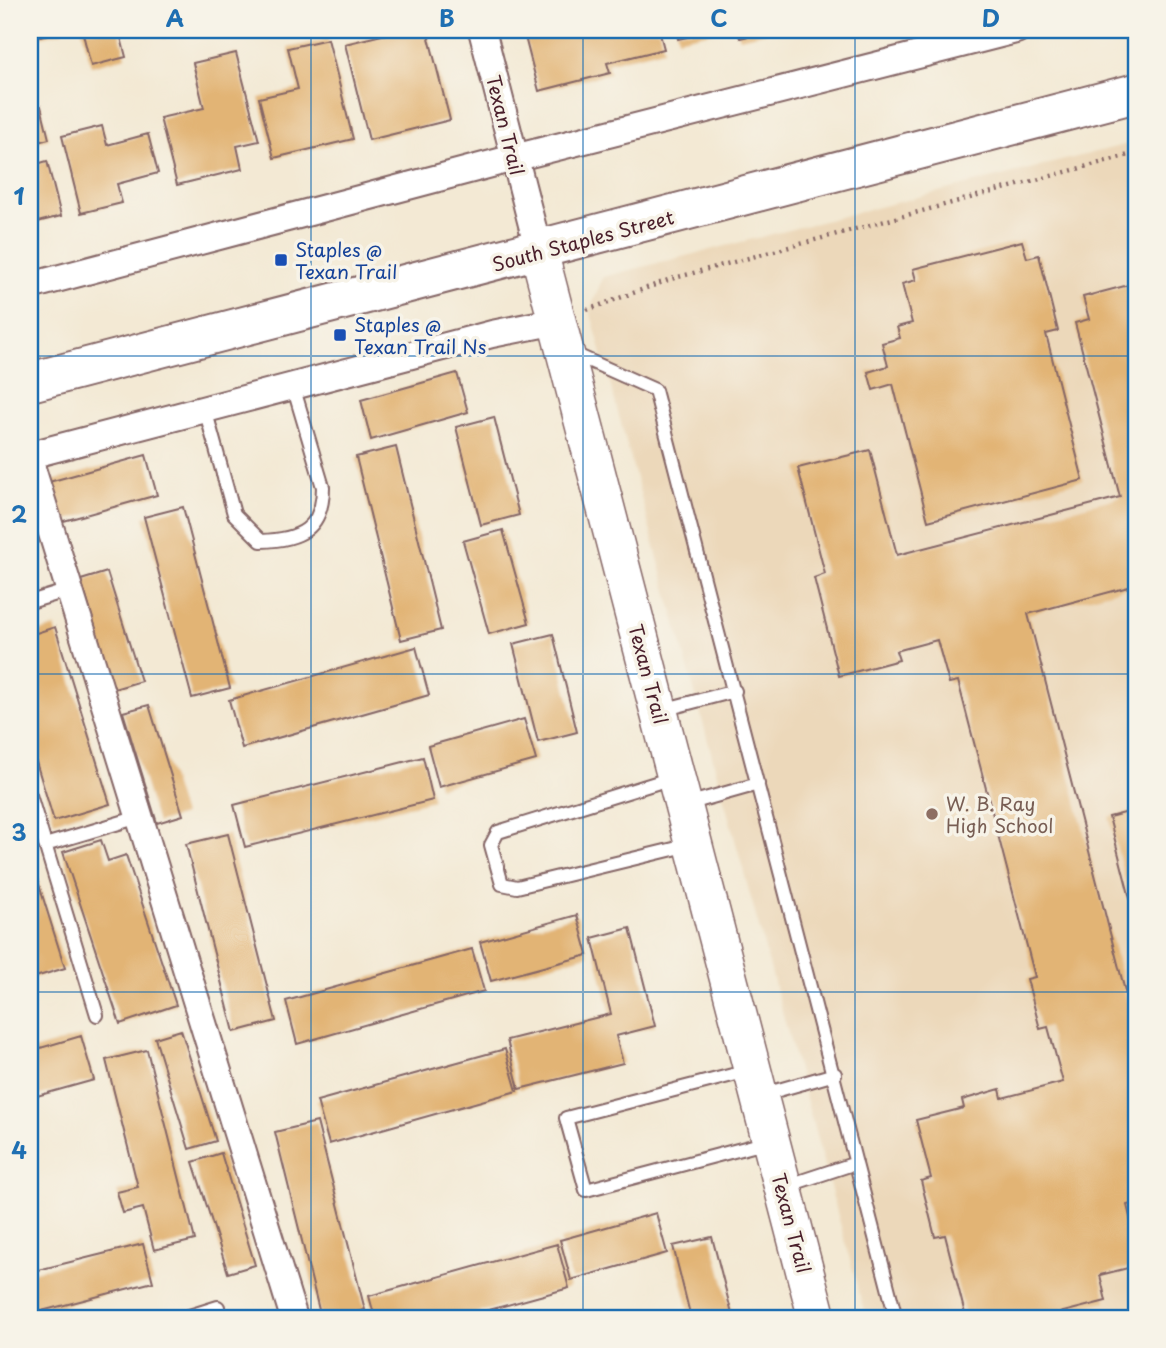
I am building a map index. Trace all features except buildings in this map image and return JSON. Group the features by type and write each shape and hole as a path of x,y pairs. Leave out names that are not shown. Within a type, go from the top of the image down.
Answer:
{"main road":[{"name":"South Staples Street","path":"30,382 539,252 1136,93"}],"street":[{"name":"Texan Trail","path":"482,30 817,1318"},
{"path":"30,286 514,158 1016,30"},
{"path":"30,455 492,334 561,335"},
{"path":"30,463 294,1318"}],"lane":[{"path":"561,335 655,390 835,1074 896,1318"},
{"path":"205,409 234,514 261,541 295,538 315,522 323,505 323,487 293,386"},
{"path":"30,602 69,590"},
{"path":"659,711 735,691"},
{"path":"693,845 517,887 502,884 491,845 498,832 679,791 758,784"},
{"path":"30,795 97,1015"},
{"path":"45,845 139,817"},
{"path":"771,1141 586,1190 566,1118 755,1083 835,1074"},
{"path":"783,1187 856,1163"},
{"path":"183,1318 218,1307"}],"path":[{"path":"561,335 671,279 1136,153"}],"shaded area":[{"name":"W. B. Ray High School","path":"1136,142 1136,1318 866,1318 590,310 603,277"}],"place":[{"name":"Staples @ Texan Trail","path":"281,260"},
{"name":"Staples @ Texan Trail Ns","path":"340,335"},
{"name":"W. B. Ray High School","path":"932,814"}]}
